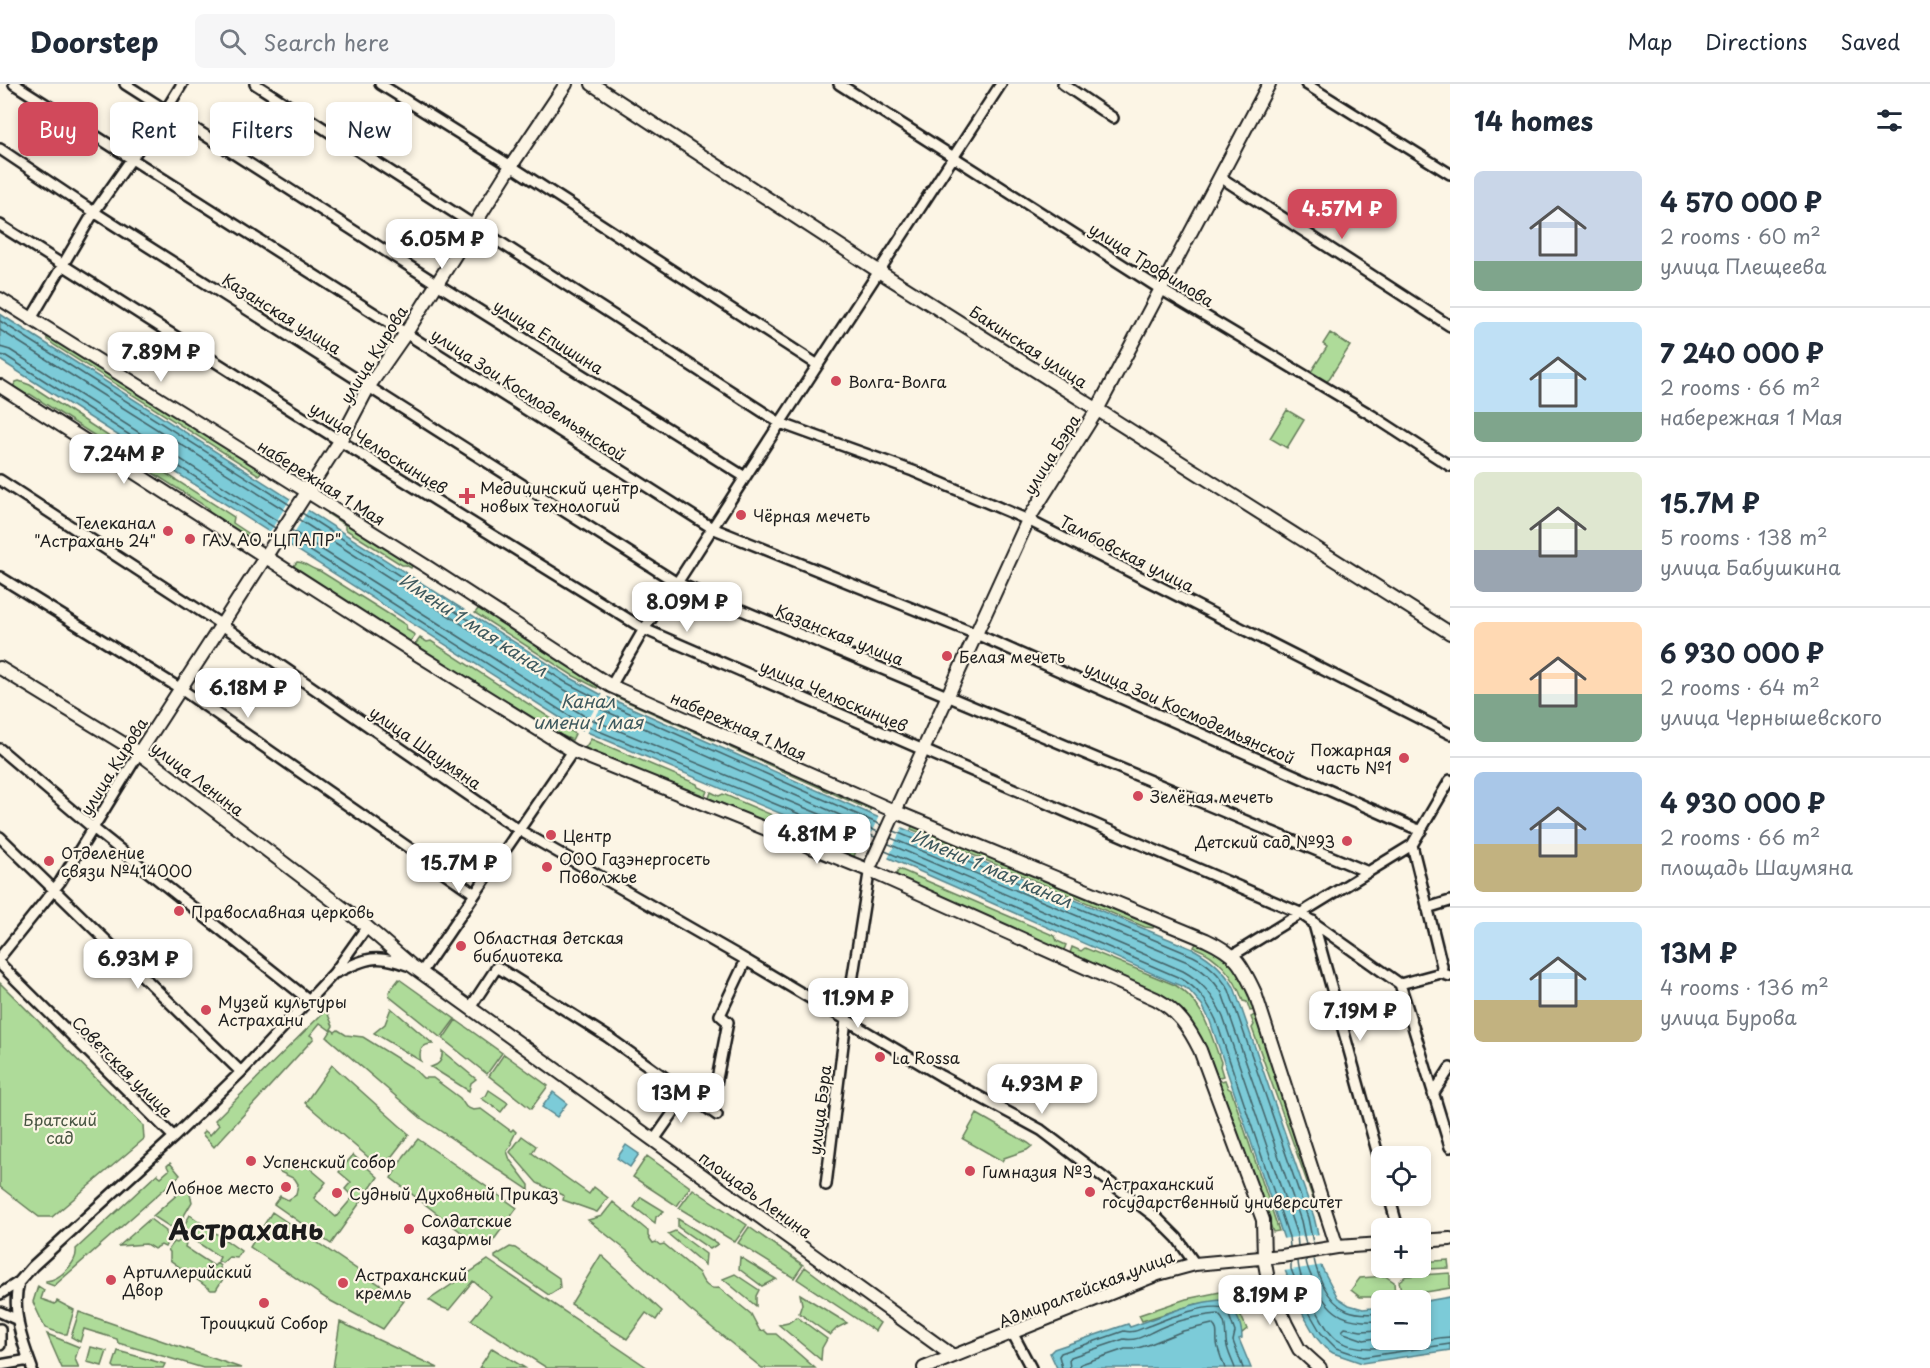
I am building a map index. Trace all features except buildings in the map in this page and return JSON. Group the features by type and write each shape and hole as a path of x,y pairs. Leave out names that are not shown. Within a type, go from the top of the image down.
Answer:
{"main road":[{"name":"улица Кирова","path":"139,753 340,441 369,386 406,333 511,166 566,84"},
{"name":"Бакинская улица","path":"592,84 880,272 1450,633"},
{"name":"улица Бэра","path":"870,866 1028,520 1097,410 1269,84"},
{"name":"набережная 1 Мая","path":"0,299 304,495 429,568 610,686 893,814 1206,940 1233,955 1244,968 1255,993 1332,1248"},
{"path":"0,386 573,751 870,866 1156,999 1174,1011 1188,1028 1200,1050 1263,1220 1264,1258 1269,1285 1299,1349 1320,1368"},
{"name":"улица Ленина","path":"0,668 139,753 360,921 366,928"},
{"name":"площадь Ленина","path":"366,928 417,970 953,1356"},
{"path":"1431,1240 1450,1239"},
{"name":"Адмиралтейская улица","path":"924,1368 1158,1274 1195,1264 1371,1245"}],"street":[{"name":"улица Зои Космодемьянской","path":"14,84 712,528 976,634 1421,831"},
{"name":"улица Епишина","path":"125,84 153,102"},
{"path":"171,102 182,84"},
{"name":"Тамбовская улица","path":"255,84 780,423 912,471 1028,520 1450,734"},
{"path":"380,84 818,365"},
{"name":"улица Трофимова","path":"839,84 1162,290 1365,410 1450,466"},
{"path":"610,686 644,629 677,583 1001,84"},
{"path":"1063,84 1113,118"},
{"path":"1306,84 1450,174"},
{"name":"улица Епишина","path":"198,131 745,477"},
{"name":"Казанская улица","path":"0,149 94,212 677,583 1368,872"},
{"path":"31,319 94,212 135,156"},
{"path":"1220,177 1450,326"},
{"name":"улица Челюскинцев","path":"0,225 340,441 644,629 1300,913 1400,984"},
{"name":"улица Шаумяна","path":"0,480 222,625 519,830 746,960 941,1076 1041,1130 1158,1219 1177,1238 1195,1264"},
{"path":"0,577 181,689 475,894"},
{"path":"0,749 93,828 309,1000"},
{"path":"334,973 364,960 379,957 417,970 475,894 573,751"},
{"name":"улица Кирова","path":"0,957 54,888 139,753"},
{"path":"1233,955 1412,845 1444,799 1450,780"},
{"path":"0,837 241,1072"},
{"path":"1412,845 1442,966 1446,974 1400,984 1450,1147"},
{"name":"улица Бэра","path":"826,1185 846,1020 870,866"},
{"path":"1427,908 1450,901"},
{"path":"1313,921 1376,1146"},
{"path":"0,1294 19,1282 33,1266 174,1137 241,1072 334,973 366,928"},
{"path":"470,1008 497,967 608,1037 714,1112 728,1022 720,1015 746,960"},
{"name":"Советская улица","path":"0,964 174,1137"},
{"path":"1433,1094 1450,1068"},
{"path":"654,1140 687,1093"},
{"path":"0,1365 30,1364 15,1301 19,1282"},
{"path":"0,1312 18,1320"},
{"path":"0,1329 0,1345"},
{"path":"1013,1334 1031,1368"}],"green space":[{"path":"45,331 263,469 259,475 54,345 47,339"},
{"path":"1330,333 1350,346 1325,385 1309,375 1327,347 1323,344"},
{"path":"19,381 30,385 122,445 116,455 114,448 30,394 22,395 12,388"},
{"path":"1287,410 1304,420 1287,448 1270,438"},
{"path":"126,448 234,517 233,523 251,535 249,539 210,514 208,508 128,457 120,458"},
{"path":"327,509 413,564 411,568 402,565 345,529 345,525 328,514"},
{"path":"297,562 320,571 406,625 407,630 415,635 409,643 292,568"},
{"path":"482,607 600,683 597,688 572,675 475,613"},
{"path":"420,638 427,642 431,641 575,734 572,740 563,736 560,739 414,646"},
{"path":"618,693 722,739 721,742 616,697"},
{"path":"591,739 697,784 698,787 707,791 705,796 675,784 669,787 583,751"},
{"path":"728,741 873,804 870,810 731,748 726,744"},
{"path":"711,792 719,796 723,794 856,851 852,862 709,798"},
{"path":"914,822 1155,924 1153,928 1145,927 911,829"},
{"path":"899,869 1055,936 1057,941 1066,945 1064,950 895,877"},
{"path":"1197,942 1221,954 1236,968 1256,1010 1250,1011 1247,1002 1243,1001 1240,992 1224,968 1211,956 1194,947"},
{"path":"1072,947 1081,951 1085,948 1175,985 1185,992 1205,1019 1221,1062 1223,1076 1216,1078 1192,1023 1176,1005 1166,997 1070,953"},
{"path":"399,979 455,1019 441,1038 390,997 389,992"},
{"name":"Братский сад","path":"0,983 143,1125 144,1139 52,1217 39,1217 0,1187"},
{"path":"391,1008 433,1044 426,1045 422,1049 421,1061 374,1033 385,1024"},
{"path":"326,1010 333,1026 331,1029 335,1032 338,1030 346,1035 363,1037 413,1068 423,1078 433,1078 460,1098 466,1107 473,1110 481,1109 511,1131 513,1129 516,1132 507,1151 510,1160 529,1185 529,1190 421,1118 327,1037 331,1031 320,1023 310,1035 314,1038 214,1147 202,1134 205,1131 210,1135 219,1125 215,1120"},
{"path":"1258,1013 1326,1219 1321,1221 1252,1028 1254,1025 1251,1017"},
{"path":"456,1020 502,1053 487,1074 443,1039"},
{"path":"442,1051 476,1079 471,1083 469,1091 431,1067 440,1062"},
{"path":"504,1054 548,1086 531,1109 489,1076"},
{"path":"332,1065 409,1134 382,1169 305,1103"},
{"path":"1225,1080 1231,1090 1279,1231 1273,1232 1218,1082"},
{"path":"489,1090 508,1103 501,1112 481,1098 486,1096"},
{"path":"977,1114 1032,1146 1002,1161 963,1139"},
{"path":"522,1136 536,1146 532,1153 589,1194 594,1187 608,1198 597,1212 563,1200 564,1196 537,1183 510,1152"},
{"path":"418,1139 517,1208 490,1245 478,1245 391,1178 404,1156"},
{"path":"353,1155 378,1177 331,1244 274,1204 280,1196 288,1200 296,1195 298,1184 295,1179 280,1172 287,1161 295,1167 300,1160 326,1182 314,1198 336,1217 353,1197 345,1189 351,1182 339,1172"},
{"path":"647,1156 690,1187 677,1206 633,1177"},
{"path":"170,1163 180,1175 54,1286 46,1283 67,1270 74,1259 76,1249 157,1174 161,1177 169,1170 167,1166"},
{"path":"188,1185 192,1202 178,1226 170,1227 153,1216"},
{"path":"693,1189 747,1225 735,1242 679,1208"},
{"path":"641,1197 664,1211 656,1217 655,1223 634,1207"},
{"path":"613,1202 648,1231 648,1236 653,1243 664,1244 699,1273 706,1285 719,1288 751,1314 760,1331 776,1334 815,1368 762,1368 689,1309 626,1250 588,1220 602,1216"},
{"path":"272,1212 404,1301 383,1329 327,1299 250,1247"},
{"path":"190,1215 241,1251 237,1258 229,1257 222,1263 218,1261 220,1257 189,1237 187,1240 183,1237 182,1229"},
{"path":"150,1219 166,1231 169,1239 165,1247 161,1245 154,1249 146,1244 119,1246"},
{"path":"678,1219 718,1244 710,1249 678,1227"},
{"path":"749,1227 803,1265 794,1278 738,1243"},
{"path":"675,1231 706,1254 705,1265 668,1234"},
{"path":"182,1239 186,1243 185,1247 214,1266 217,1263 220,1266 223,1279 216,1290 211,1290 170,1260 168,1250 174,1242 177,1243"},
{"path":"510,1247 515,1248 559,1278 560,1288 549,1295 495,1258"},
{"path":"601,1255 662,1311 656,1320 646,1313 627,1339 571,1304"},
{"path":"740,1257 776,1279 762,1286 739,1269"},
{"path":"488,1260 648,1368 547,1368 471,1320 491,1296 473,1281 449,1310 429,1300"},
{"path":"1448,1260 1449,1268 1431,1269 1431,1261"},
{"path":"805,1267 880,1323 875,1331 797,1279"},
{"path":"1450,1273 1450,1288 1431,1291 1401,1290 1399,1281 1403,1278 1431,1278 1431,1274"},
{"path":"735,1274 759,1290 756,1296 756,1306 723,1279"},
{"path":"1360,1278 1388,1278 1394,1282 1395,1290 1371,1290 1371,1297 1360,1297 1351,1290"},
{"path":"38,1286 44,1290 41,1299 55,1304 57,1301 74,1310 67,1334 45,1328 33,1302"},
{"path":"1220,1292 1233,1298 1247,1329 1242,1333 1232,1307 1224,1301 1196,1304 1142,1321 1139,1315 1186,1299"},
{"path":"800,1294 847,1323 830,1335 799,1313 802,1304"},
{"path":"79,1312 241,1368 203,1368 118,1343 117,1339 84,1329 80,1342 71,1337"},
{"path":"797,1317 827,1339 822,1348 821,1360 779,1325 788,1323"},
{"path":"340,1322 438,1368 333,1368"},
{"path":"47,1334 79,1347 75,1359 79,1368 62,1368"},
{"path":"91,1347 107,1351 102,1366 87,1362"},
{"path":"492,1348 525,1368 479,1368"},
{"path":"118,1351 165,1364 163,1368 115,1368 113,1366"}],"water":[{"name":"Канал имени 1 мая","path":"0,314 569,677 600,694 902,828 1195,950 1207,958 1222,970 1234,987 1314,1217 1318,1234 1320,1264 1338,1298 1349,1305 1363,1309 1371,1308 1371,1350 1431,1350 1431,1300 1450,1297 1450,1350 1362,1363 1333,1353 1325,1348 1316,1337 1300,1309 1285,1270 1284,1239 1210,1021 1202,1005 1188,989 864,847 580,729 0,360"},
{"path":"553,1092 567,1103 557,1117 542,1107"},
{"path":"626,1145 639,1154 630,1167 617,1158"},
{"path":"1220,1300 1229,1305 1239,1321 1242,1338 1239,1339 1251,1368 1057,1368 1050,1353 1054,1349 1128,1324 1130,1327 1185,1307"}],"pier":[{"path":"292,496 310,507 286,546 268,535"},
{"path":"604,692 609,694 585,735 581,733"},
{"path":"880,814 903,825 887,861 863,850"},
{"path":"1321,1234 1324,1265 1284,1271 1281,1239"}],"place":[{"name":"Волга-Волга","path":"836,381"},
{"name":"Медицинский центр новых технологий","path":"467,496"},
{"name":"Чёрная мечеть","path":"741,515"},
{"name":"Телеканал \"Астрахань 24\"","path":"168,531"},
{"name":"ГАУ АО \"ЦПАПР\"","path":"190,539"},
{"name":"Белая мечеть","path":"947,656"},
{"name":"Пожарная часть №1","path":"1404,758"},
{"name":"Зелёная мечеть","path":"1138,796"},
{"name":"Центр","path":"551,835"},
{"name":"Детский сад №93","path":"1347,841"},
{"name":"Отделение связи №414000","path":"49,861"},
{"name":"ООО Газэнергосеть Поволжье","path":"547,867"},
{"name":"Православная церковь","path":"179,911"},
{"name":"Областная детская библиотека","path":"461,946"},
{"name":"Музей культуры Астрахани","path":"206,1010"},
{"name":"La Rossa","path":"880,1057"},
{"name":"Успенский собор","path":"251,1161"},
{"name":"Гимназия №3","path":"970,1171"},
{"name":"Лобное место","path":"286,1187"},
{"name":"Астраханский государственный университет","path":"1090,1192"},
{"name":"Судный Духовный Приказ","path":"337,1193"},
{"name":"Солдатские казармы","path":"409,1229"},
{"name":"Артиллерийский Двор","path":"111,1280"},
{"name":"Астраханский кремль","path":"343,1283"},
{"name":"Троицкий Собор","path":"264,1303"}],"district":[{"name":"Астрахань","path":"246,1228"}],"water label":[{"name":"Имени 1 мая канал","path":"474,624"},
{"name":"Имени 1 мая канал","path":"992,868"}]}
